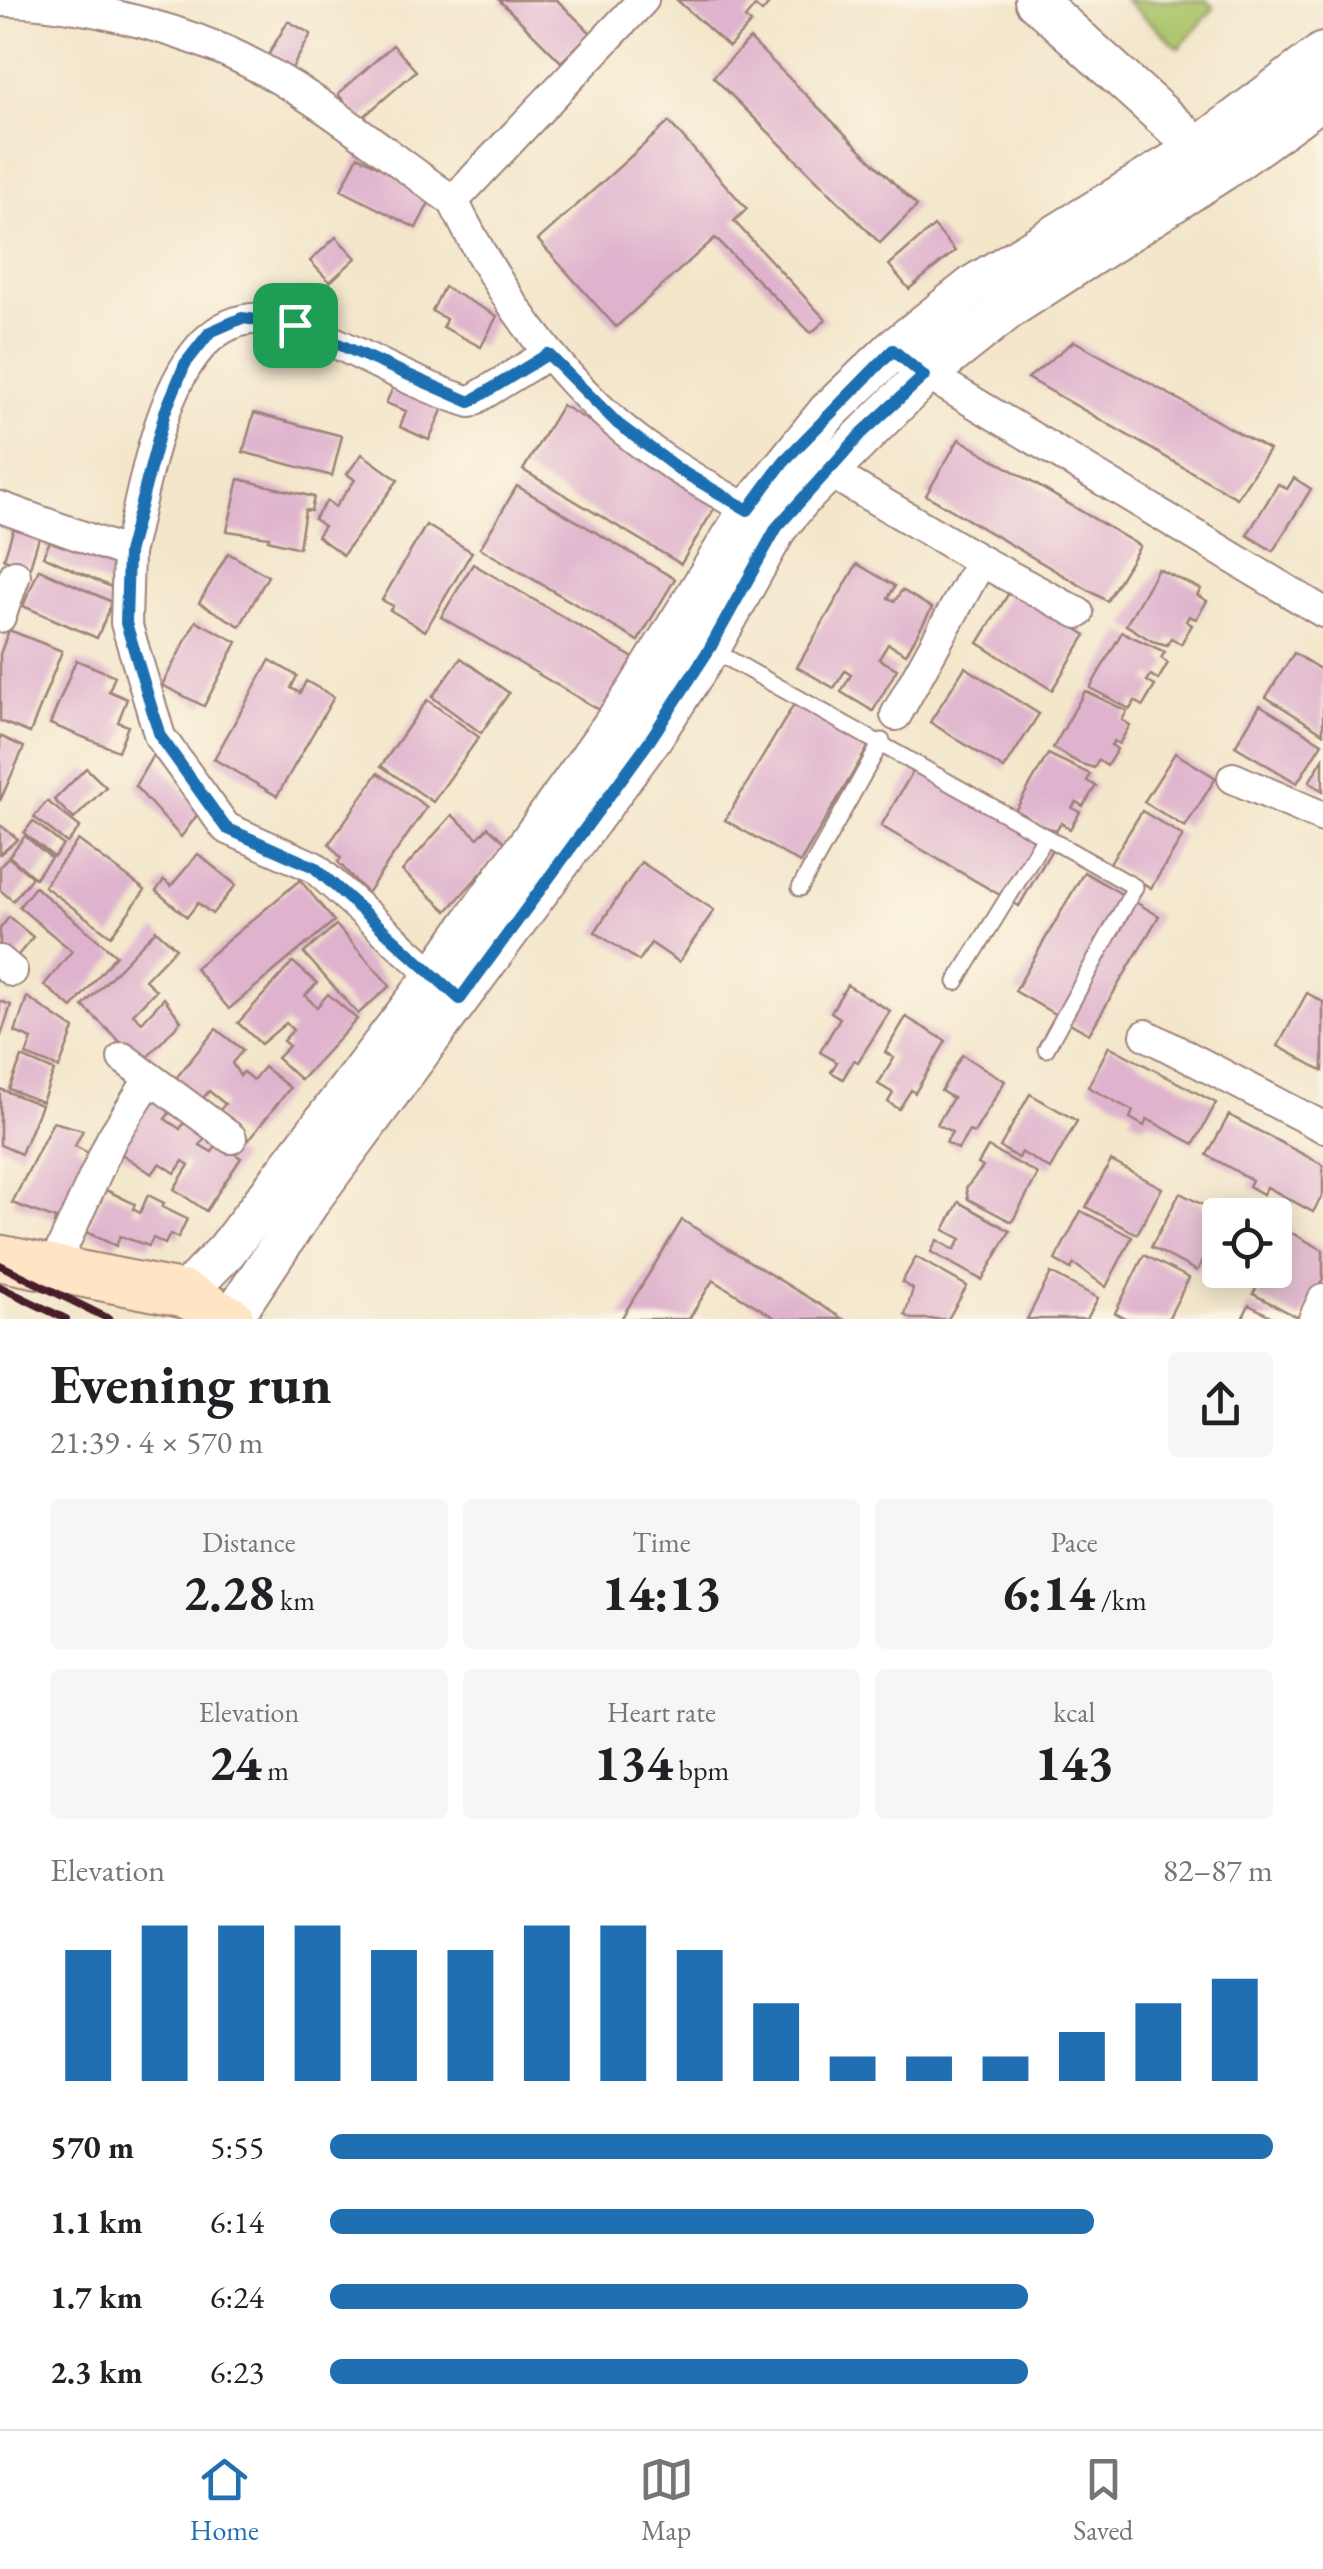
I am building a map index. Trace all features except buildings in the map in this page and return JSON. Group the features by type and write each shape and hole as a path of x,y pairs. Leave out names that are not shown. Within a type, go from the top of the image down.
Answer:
{"main road":[{"path":"0,1258 184,1294 231,1319"}],"street":[{"path":"453,201 643,0"},
{"path":"1035,0 1210,159"},
{"path":"0,1 63,4 223,50 282,83 453,201 483,262 548,354 618,424 681,471 763,518"},
{"path":"231,1319 636,692 763,518 826,470 924,376 1011,306 1210,159 1323,53"},
{"path":"184,1294 226,1251 650,740 710,648 763,518 806,436 893,350 976,284 1323,98"},
{"path":"447,988 314,867 226,828 215,813 160,736 126,623 128,553 165,412 185,364 210,332 242,318 295,325 470,402 548,354"},
{"path":"893,350 924,376 1323,612"},
{"path":"826,470 1078,613"},
{"path":"0,507 128,553"},
{"path":"889,728 981,560"},
{"path":"0,615 15,575"},
{"path":"1232,778 1323,817"},
{"path":"1146,1035 1323,1127"},
{"path":"123,1058 231,1138"},
{"path":"53,1268 112,1138 150,1078"},
{"path":"1314,1319 1323,1300"}],"lane":[{"path":"710,648 889,728 1045,837 1134,887 1046,1049"},
{"path":"800,888 889,728"},
{"path":"956,982 1045,837"}],"green space":[{"path":"1125,0 1206,0 1214,8 1179,48"}],"railway":[{"path":"0,1265 109,1319"},
{"path":"0,1287 66,1319"}],"route":[{"path":"242,318 295,325 470,402 548,354 618,424 681,471 748,510 784,461 828,412 893,350 924,376 862,433 777,527 710,648 650,740 460,999 314,867 226,828 160,736 126,623 128,553 165,412 185,364 210,332 242,318"}]}
